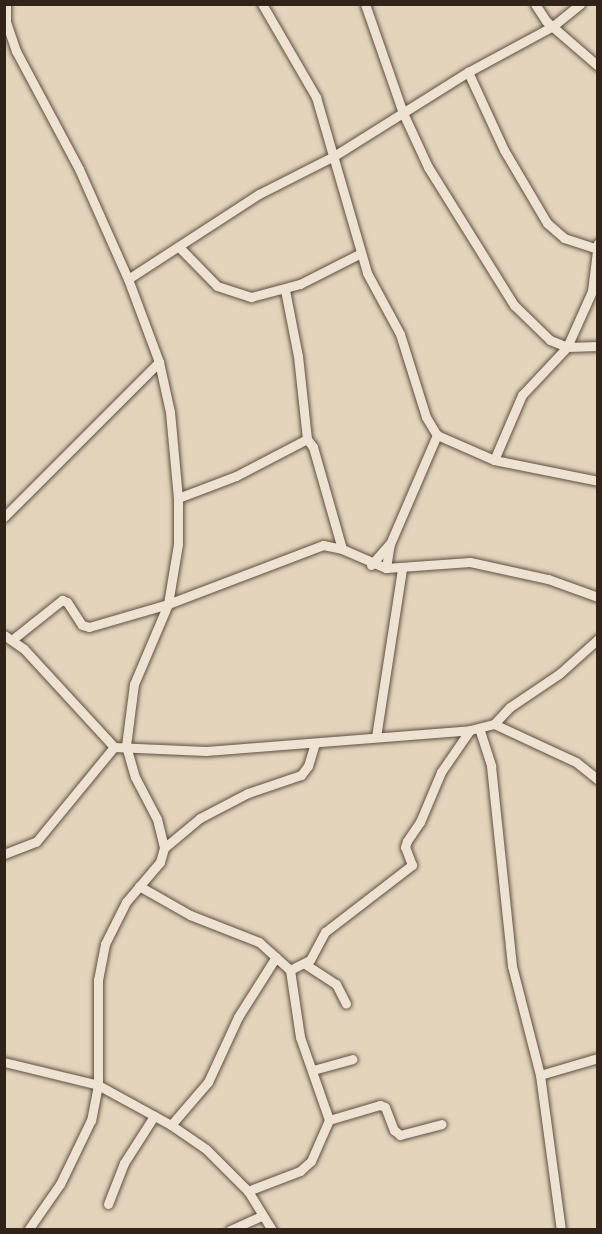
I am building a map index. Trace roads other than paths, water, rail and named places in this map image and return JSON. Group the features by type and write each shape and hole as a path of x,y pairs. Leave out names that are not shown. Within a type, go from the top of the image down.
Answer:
{"street":[{"path":"6,4 6,22 16,51 79,169 128,279 159,362 170,412 178,498 178,544 168,604 134,684 126,746 135,777 157,819 164,848 160,861 126,902 105,944 99,980 98,1085 91,1120 80,1149 28,1230"},
{"path":"262,4 316,96 361,253 400,334 426,417 437,435 494,460 597,481"},
{"path":"365,4 403,113 462,226 514,305 532,326 567,347 597,346"},
{"path":"535,4 553,26 597,66"},
{"path":"128,279 279,182 334,156 468,72 553,26 580,4"},
{"path":"468,72 504,150 547,223 564,238 596,246 592,291 567,347 522,395 494,460"},
{"path":"179,247 218,286 238,295 250,297 285,290 361,253"},
{"path":"285,290 298,357 307,439 313,447 342,549"},
{"path":"4,517 159,362"},
{"path":"386,568 390,544 437,435"},
{"path":"178,498 236,476 307,439"},
{"path":"370,565 390,544"},
{"path":"114,747 9,637 62,600 85,627 168,604 323,545 342,549 370,565 402,569 470,562 548,579 597,597"},
{"path":"376,737 402,569"},
{"path":"4,854 36,842 114,747 206,751 475,729 494,724 510,707 559,674 597,639"},
{"path":"494,724 576,762 597,780"},
{"path":"290,970 305,964 326,932 412,865 405,847 407,841 420,822 441,772 475,729"},
{"path":"475,729 491,766 512,966 540,1075 561,1230"},
{"path":"164,848 201,818 248,793 301,775 308,766 315,743"},
{"path":"139,886 190,915 259,942 290,970 296,1019 330,1120 311,1161 300,1171 248,1191"},
{"path":"171,1125 208,1082 238,1017 276,957"},
{"path":"305,964 336,984 346,1004"},
{"path":"540,1075 597,1058"},
{"path":"313,1070 353,1059"},
{"path":"4,1062 98,1085 171,1125 206,1149 248,1191 261,1216 272,1230"},
{"path":"330,1120 380,1105 385,1107 393,1130 400,1135 442,1124"},
{"path":"108,1204 124,1163 154,1116"},
{"path":"230,1230 261,1216"}]}
